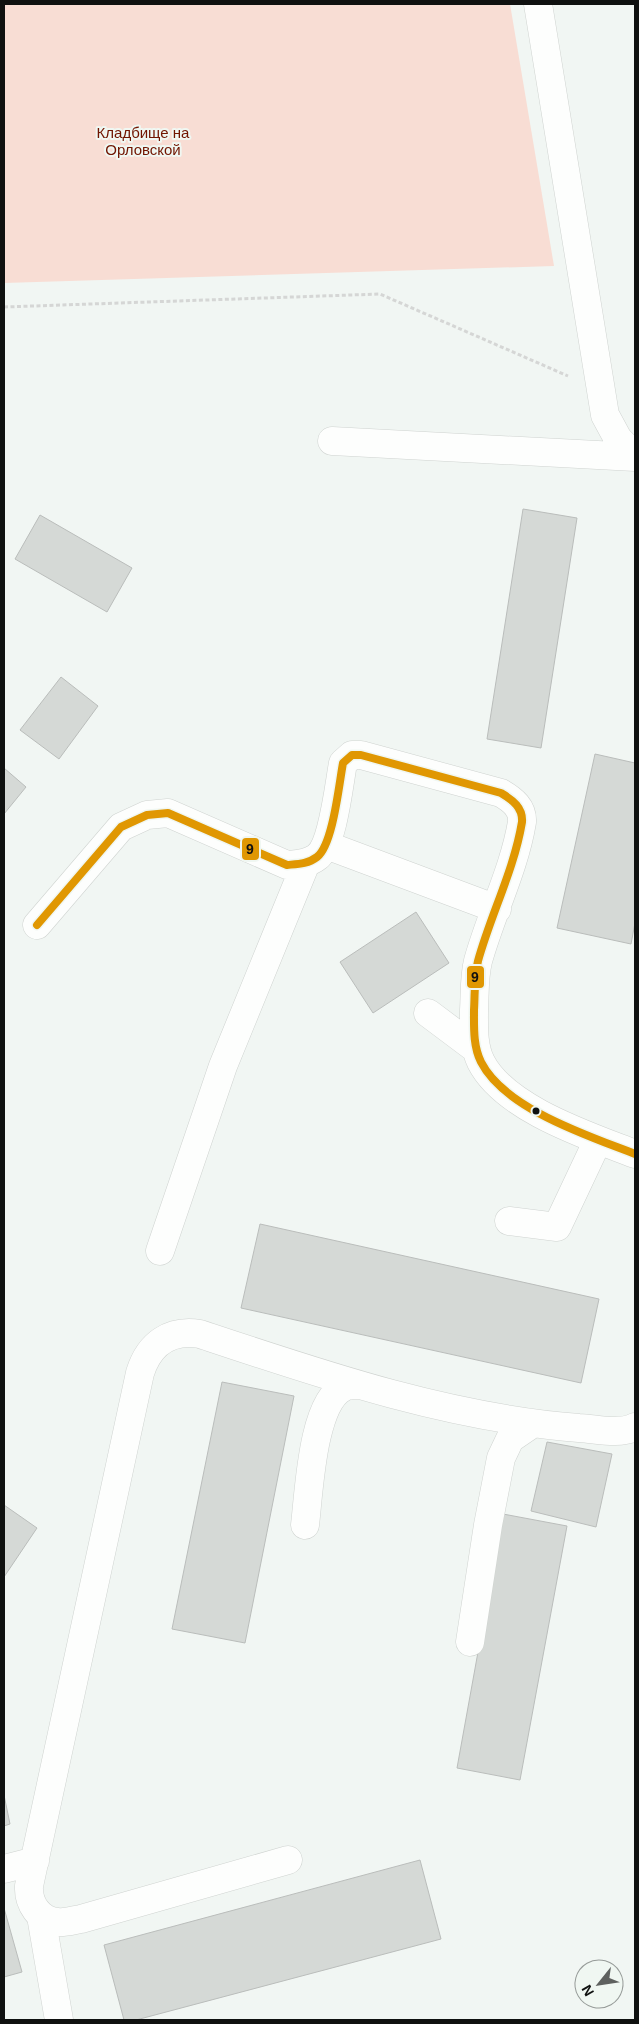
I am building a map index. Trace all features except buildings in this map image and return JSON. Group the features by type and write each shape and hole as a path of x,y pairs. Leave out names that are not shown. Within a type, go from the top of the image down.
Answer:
{"street":[{"path":"538,4 605,415 618,439 635,457"},
{"path":"332,441 635,457"},
{"path":"37,925 121,827 147,815 168,813 287,866 306,863 318,857 326,845 343,763 352,755 361,755 501,793 509,798 521,813 521,828 497,909 478,961 475,986 476,1049 488,1073 507,1092 556,1124 635,1154"},
{"path":"326,845 497,909"},
{"path":"160,1250 223,1066 306,863"},
{"path":"428,1013 476,1049"},
{"path":"509,1221 558,1227 598,1140"},
{"path":"59,2020 41,1916 30,1902 29,1886 140,1372 146,1356 157,1344 172,1335 187,1332 200,1334 359,1385 509,1426 617,1432 635,1427"},
{"path":"305,1525 316,1443 324,1412 337,1392 345,1386 359,1385"},
{"path":"470,1642 498,1473 509,1426"},
{"path":"41,1916 59,1923 82,1919 288,1860"},
{"path":"4,1870 35,1861"}],"path":[{"path":"4,307 380,294 601,390"}],"green space":[{"name":"Кладбище на Орловской","path":"4,4 510,4 554,266 4,283"}],"transit line":[{"name":"9","path":"37,925 121,827 147,815 168,813 287,865 314,859 323,850 331,828 343,763 352,755 361,755 501,793 519,809 522,822 514,857 478,961 474,1023 478,1056 493,1079 509,1094 528,1107 572,1129 635,1154"}]}
